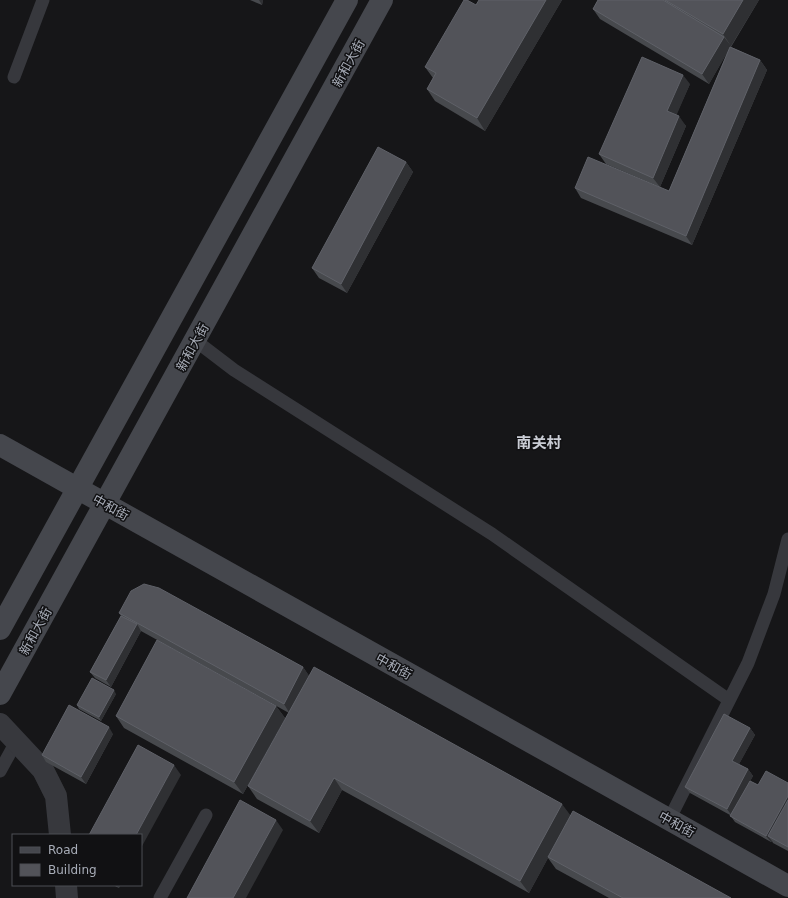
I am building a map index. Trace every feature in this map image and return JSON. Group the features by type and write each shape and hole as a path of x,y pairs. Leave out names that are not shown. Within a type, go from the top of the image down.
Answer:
{"main road":[{"path":"0,629 347,0"},
{"name":"新和大街","path":"0,694 196,341 382,0"},
{"name":"中和街","path":"0,444 788,886"}],"street":[{"path":"0,724 43,770 56,796 60,834"},
{"path":"66,886 67,898"}],"lane":[{"path":"14,77 43,0"},
{"path":"196,341 234,370 492,534 729,700"},
{"path":"669,820 748,663 774,594 788,539"},
{"path":"0,771 16,742"},
{"path":"160,898 206,816"}],"building":[{"path":"464,0 476,5 479,0 546,0 477,118 427,89 436,73 425,67"},
{"path":"598,0 663,0 724,37 702,74 593,9"},
{"path":"665,0 743,0 723,34"},
{"path":"730,47 760,60 686,236 575,188 588,157 669,191"},
{"path":"642,57 683,75 667,111 679,116 653,178 599,154"},
{"path":"378,147 406,162 341,284 312,268"},
{"path":"144,584 159,588 303,667 284,704 119,613 131,591"},
{"path":"121,616 137,624 106,680 90,672"},
{"path":"157,640 276,706 234,782 116,716"},
{"path":"314,667 562,804 520,881 334,778 310,821 248,786"},
{"path":"92,678 114,690 99,717 77,705"},
{"path":"69,705 109,727 81,777 42,755"},
{"path":"724,714 750,728 732,761 748,769 727,809 685,787"},
{"path":"138,745 174,765 137,834 90,834"},
{"path":"766,771 788,783 788,796 766,836 730,816 750,781 758,785"},
{"path":"240,800 276,820 233,898 187,898"},
{"path":"788,800 788,847 768,836"},
{"path":"573,811 731,898 623,898 548,857"}],"district":[{"name":"南关村","path":"539,443"}]}
